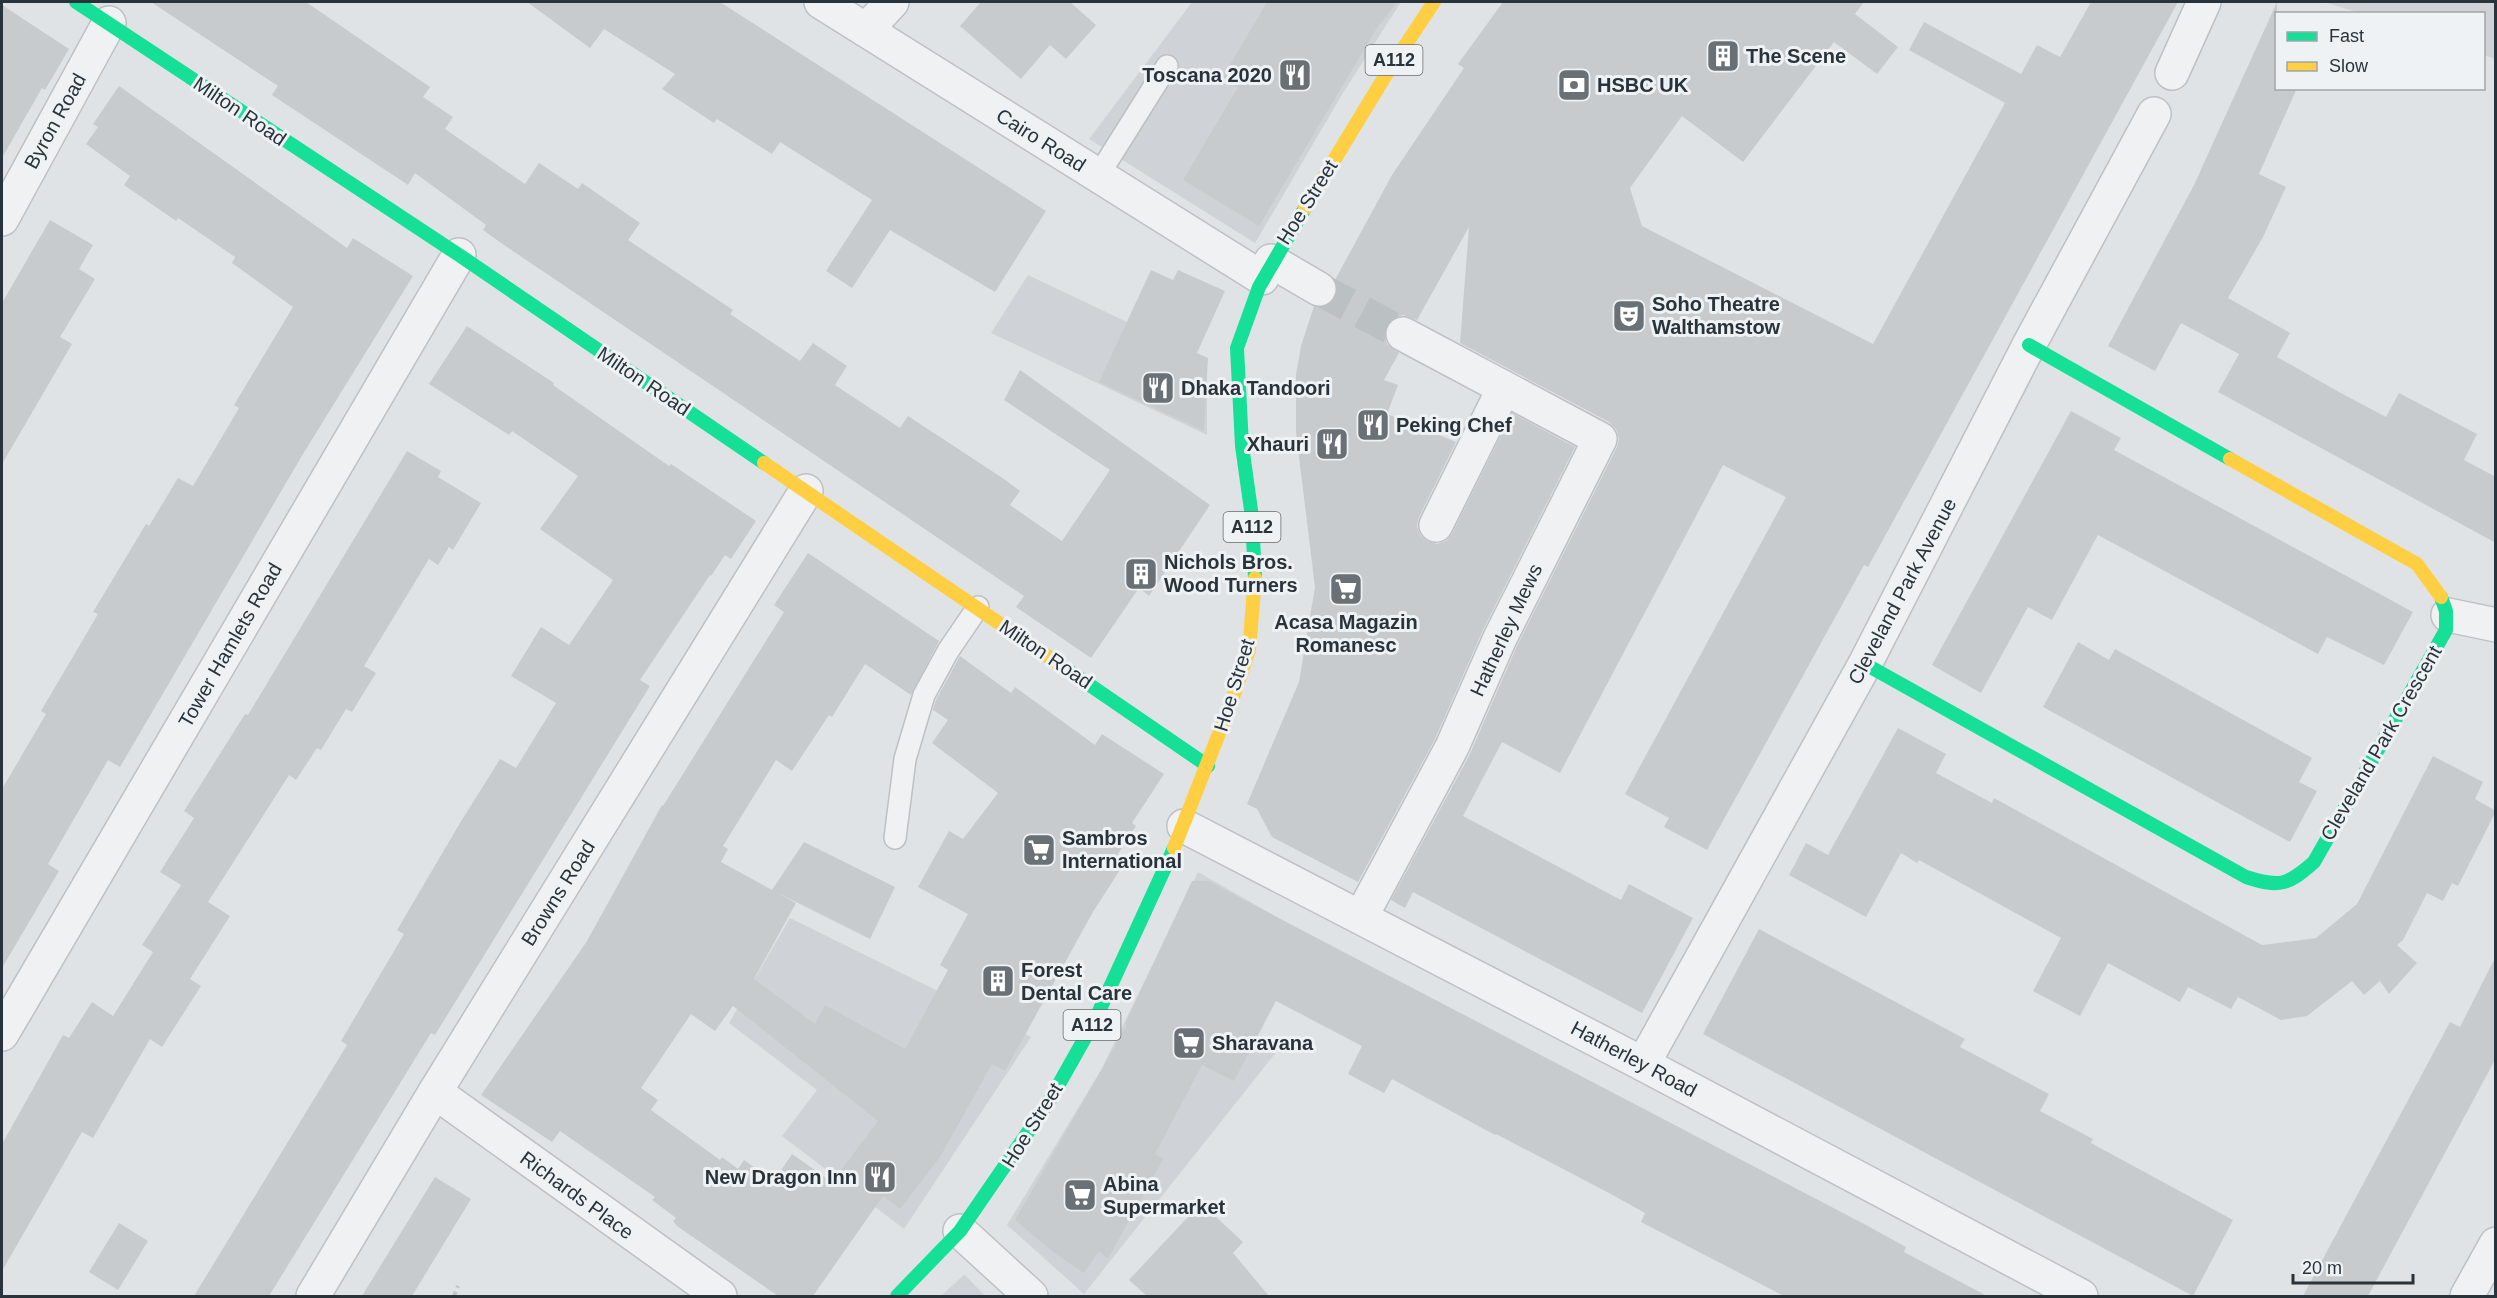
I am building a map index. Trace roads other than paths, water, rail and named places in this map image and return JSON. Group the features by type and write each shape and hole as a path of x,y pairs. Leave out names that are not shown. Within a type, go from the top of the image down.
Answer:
{"street":[{"name":"Milton Road","path":"76,2 459,255 1208,766"},
{"name":"Cairo Road","path":"821,2 1098,176 1266,269"},
{"path":"866,30 892,2"},
{"name":"Hoe Street","path":"897,1296 960,1231 1050,1100 1084,1040 1184,826 1249,650 1256,590 1252,517 1242,446 1237,348 1266,269 1396,58 1434,2"},
{"path":"2172,73 2204,2"},
{"name":"Byron Road","path":"2,219 109,23"},
{"name":"Cleveland Park Avenue","path":"1643,1064 1865,664 2029,345 2154,114"},
{"name":"Tower Hamlets Road","path":"2,1034 459,255"},
{"path":"1266,269 1319,289"},
{"name":"Hatherley Mews","path":"1361,917 1452,747 1500,638 1600,439 1403,334"},
{"path":"2029,345 2417,564 2436,586 2448,615 2496,625"},
{"path":"1436,525 1504,388"},
{"name":"Browns Road","path":"313,1296 435,1092 806,491"},
{"name":"Cleveland Park Crescent","path":"1865,664 2246,877 2272,887 2292,883 2314,862 2446,630 2448,615"},
{"name":"Hatherley Road","path":"1184,826 1643,1064 2081,1296"},
{"name":"Richards Place","path":"435,1092 720,1296"},
{"path":"960,1231 1030,1296"},
{"path":"2467,1296 2496,1244"}],"lane":[{"path":"1098,176 1167,66"},
{"path":"895,838 905,759 924,695 948,651 978,607"}],"tunnel":[{"path":"1319,289 1403,334"}],"place":[{"name":"The Scene","path":"1723,56"},
{"name":"Toscana 2020","path":"1295,75"},
{"name":"HSBC UK","path":"1574,85"},
{"name":"Soho Theatre Walthamstow","path":"1629,316"},
{"name":"Dhaka Tandoori","path":"1158,388"},
{"name":"Peking Chef","path":"1373,425"},
{"name":"Xhauri","path":"1332,444"},
{"name":"Nichols Bros. Wood Turners","path":"1141,574"},
{"name":"Acasa Magazin Romanesc","path":"1346,589"},
{"name":"Sambros International","path":"1039,850"},
{"name":"Forest Dental Care","path":"998,981"},
{"name":"Sharavana","path":"1189,1043"},
{"name":"New Dragon Inn","path":"880,1177"},
{"name":"Abina Supermarket","path":"1080,1195"}]}
